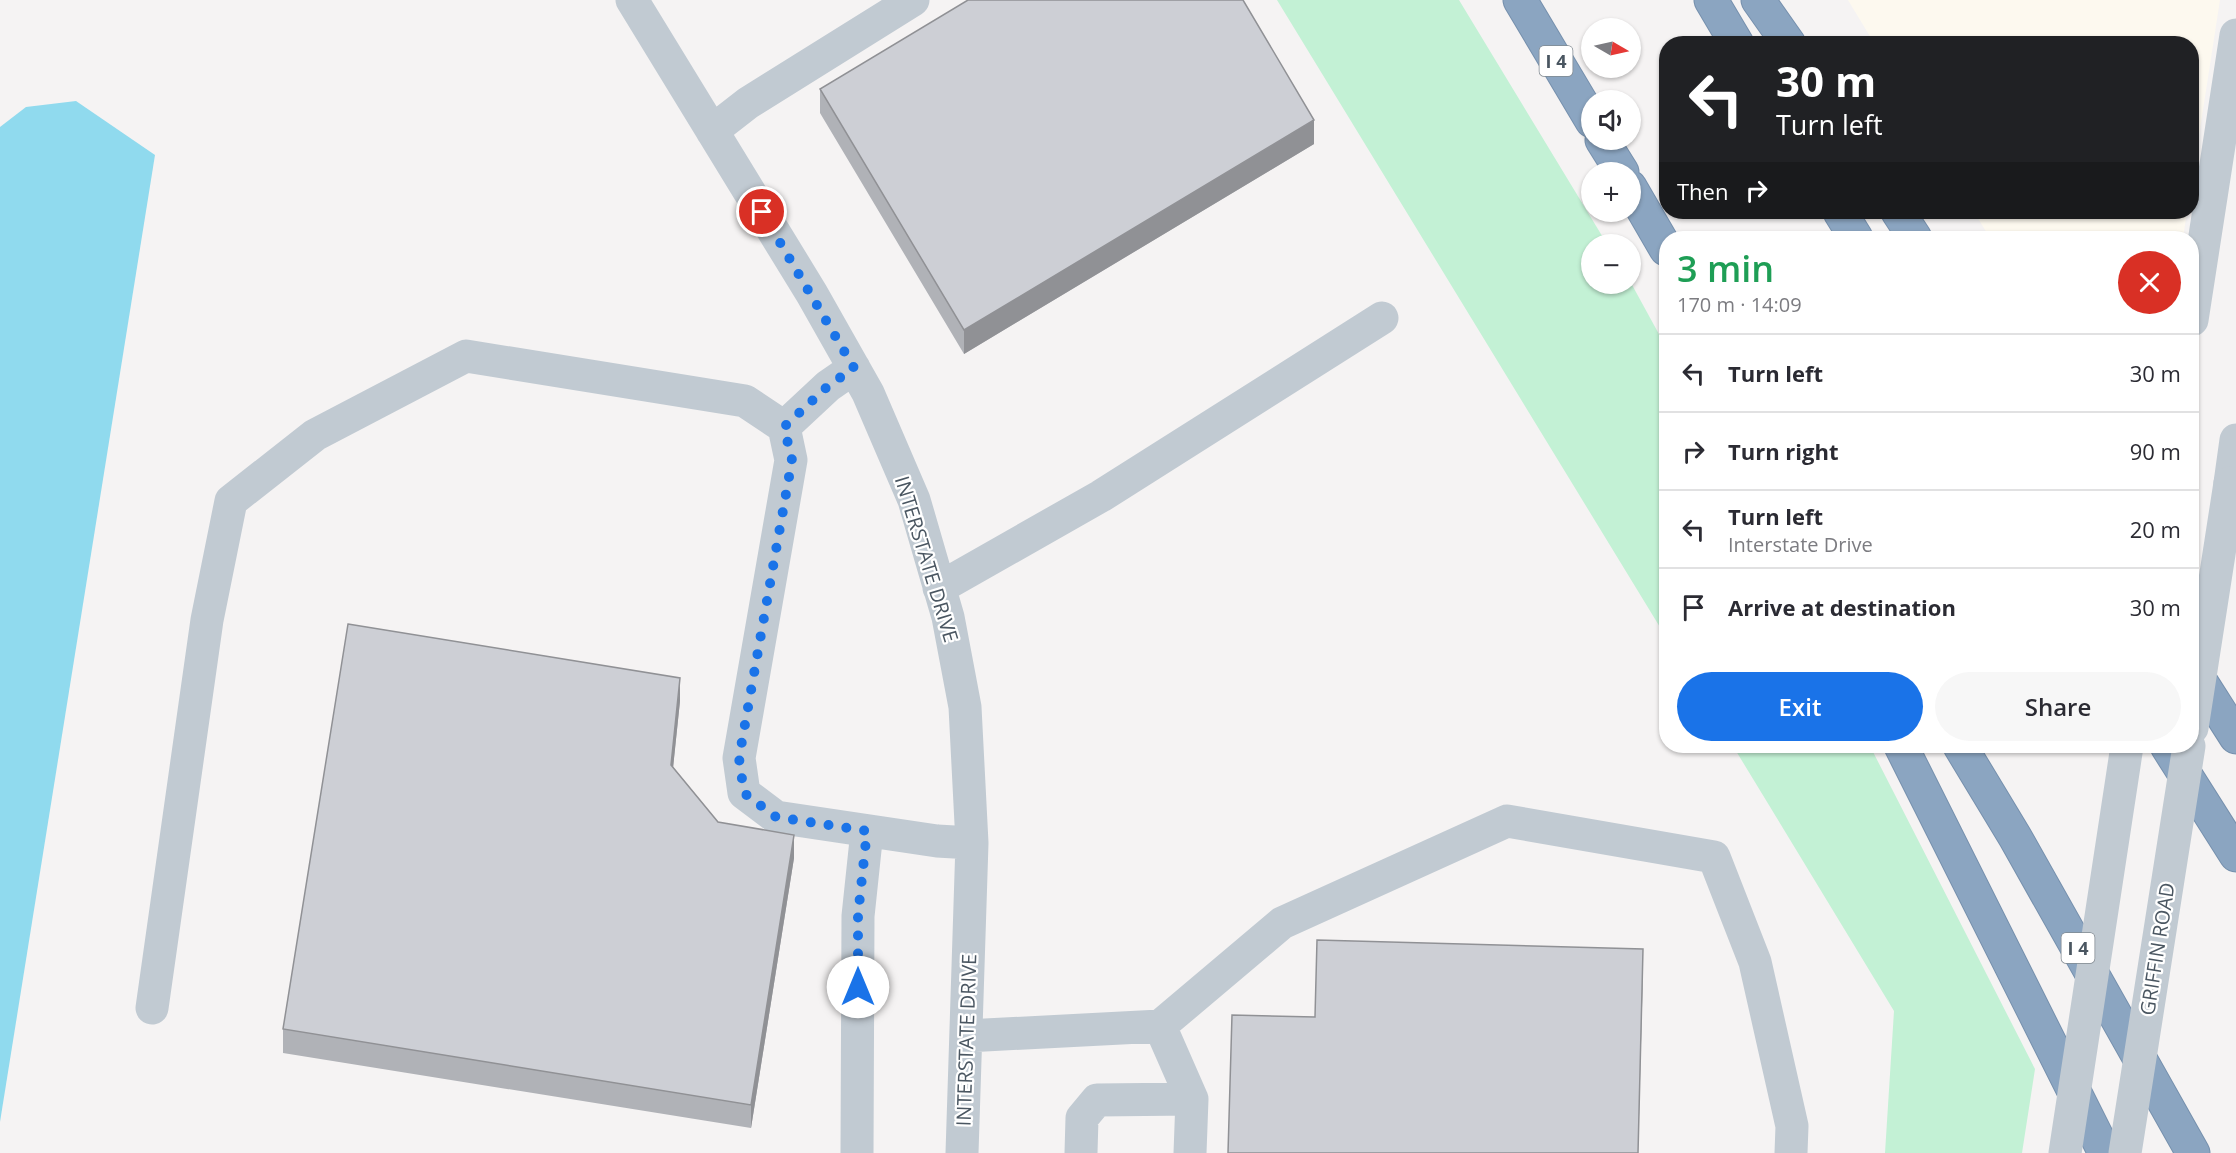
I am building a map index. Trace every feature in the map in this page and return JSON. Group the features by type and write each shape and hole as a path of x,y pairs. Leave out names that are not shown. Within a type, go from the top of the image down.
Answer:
{"highway":[{"name":"I 4","path":"1520,0 1581,103"},
{"path":"1711,0 1732,36"},
{"path":"1758,0 1783,36"},
{"path":"1641,206 1659,237"},
{"path":"2199,679 2236,737"},
{"path":"1905,753 2105,1153"},
{"name":"I 4","path":"1964,753 2015,837 2193,1153"},
{"path":"2171,753 2236,855"}],"street":[{"name":"INTERSTATE DRIVE","path":"632,0 812,294 868,393 914,500 948,617 965,707 972,843 962,1153"},
{"path":"712,131 748,103 913,0"},
{"path":"2199,275 2236,35"},
{"path":"939,588 1101,496 1382,318"},
{"path":"152,1008 207,620 231,501 315,435 466,356 745,401 784,427 792,460 739,758 744,793 776,817 937,841 972,843"},
{"path":"784,427 828,386 854,368"},
{"path":"2199,683 2236,440"},
{"path":"2065,1153 2126,753"},
{"name":"GRIFFIN ROAD","path":"2126,1153 2188,753"},
{"path":"966,1036 1160,1026 1282,923 1506,821 1714,857 1755,962 1792,1126 1791,1153"},
{"path":"857,1153 858,915 867,831"},
{"path":"1160,1026 1192,1099 1190,1153"},
{"path":"1081,1153 1082,1118 1097,1100 1192,1099"}],"shaded area":[{"path":"1848,0 2220,0 2199,136 2199,36 1870,36"},
{"path":"1978,219 2186,219 2184,231 1986,231"}],"green space":[{"path":"1277,0 1459,0 1581,201 1581,222 1594,222 1601,234 1581,234 1581,294 1637,294 1659,334 1659,626"},
{"path":"1737,753 1874,753 2035,1069 2022,1153 1885,1153 1894,1011"}],"water":[{"path":"76,101 155,155 0,1122 0,127 26,107"}],"building":[{"path":"968,0 1243,0 1314,120 964,330 820,89"},
{"path":"348,624 680,678 671,765 718,822 794,835 751,1105 283,1029"},
{"path":"1317,940 1643,949 1638,1153 1228,1153 1232,1015 1315,1017"}],"route":[{"path":"762,212 854,368 828,386 784,427 792,460 739,758 744,793 776,817 867,831 858,915 858,987"}]}
